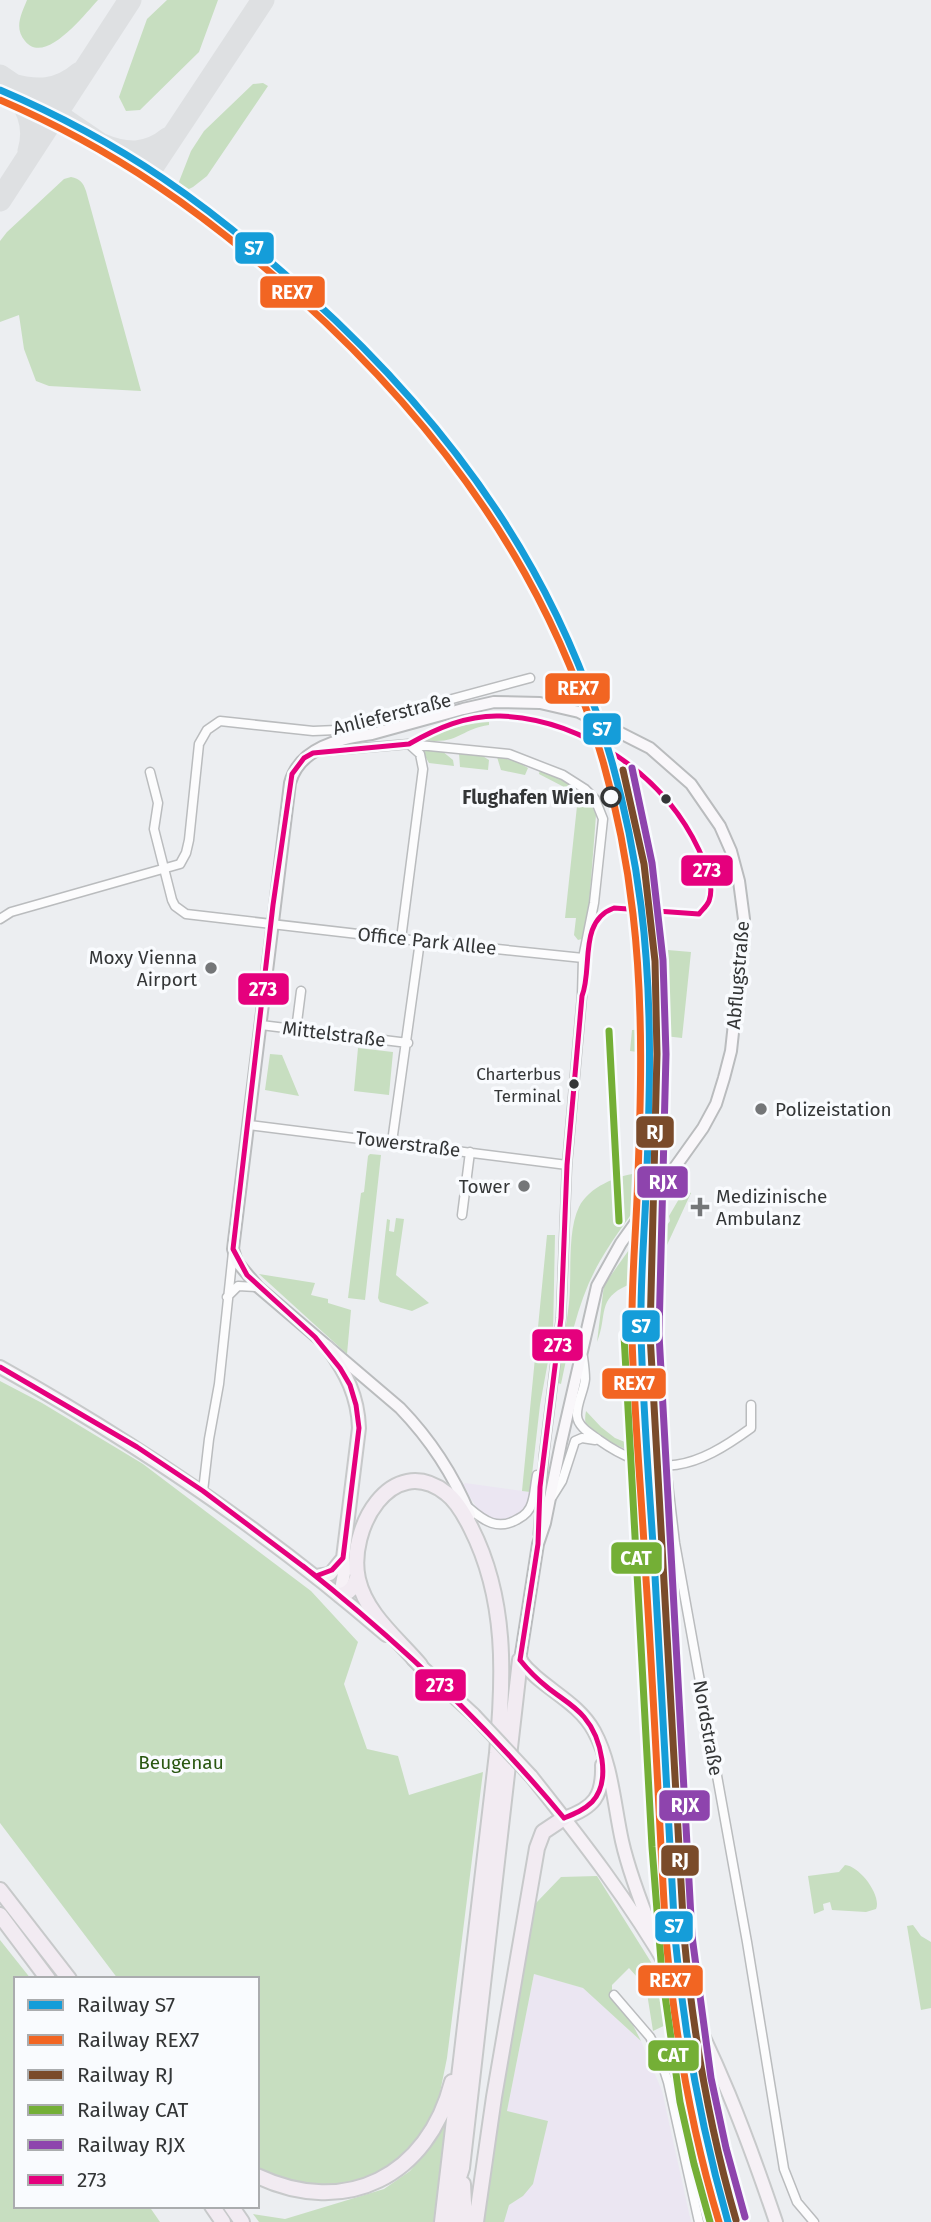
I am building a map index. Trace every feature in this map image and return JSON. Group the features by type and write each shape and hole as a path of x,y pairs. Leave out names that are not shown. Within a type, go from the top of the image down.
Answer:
{"highway":[{"path":"420,1665 374,1615 358,1578 356,1551 360,1531 374,1503 384,1493 408,1483 435,1486 448,1495 468,1522 481,1548 497,1604 503,1659 503,1687 442,2222"},
{"path":"340,1595 347,1594 358,1578"},
{"path":"465,2222 462,2168 520,1660"},
{"path":"476,2222 494,2097 537,1848 542,1832 564,1818"},
{"path":"0,1890 67,1977"},
{"path":"0,1915 46,1977"},
{"path":"259,2177 297,2191 316,2193 351,2190 382,2180 407,2161 432,2132 450,2092 460,2054"},
{"path":"452,2222 456,2186 462,2168"}],"main road":[{"path":"328,1348 352,1388 358,1409 359,1427 340,1595"},
{"path":"0,1367 137,1447 203,1491 316,1576 420,1665 474,1716 531,1776 620,1892 670,1972 705,2039 752,2151 776,2222"},
{"path":"316,1576 330,1574 343,1558"},
{"path":"520,1660 535,1676 576,1708 586,1719 601,1747 622,1842 645,1912 670,1972"},
{"path":"564,1818 586,1809 594,1801 602,1777 601,1747"}],"street":[{"name":"Anlieferstraße","path":"165,870 176,867 183,861 189,840 192,794 202,735 220,721 313,731 337,730 530,678"},
{"name":"Abflugstraße","path":"313,752 332,743 479,705 510,701 538,702 579,712 635,738 691,784 709,808 729,848 740,881 744,919 727,1065 716,1104 688,1151 621,1243 597,1286 538,1544 520,1660"},
{"path":"401,939 423,769 419,754 409,744"},
{"path":"203,1491 219,1384 271,923 290,783 297,765 313,752 409,744 509,754 553,771 585,789 595,799 603,819 594,904 583,957 567,1165 561,1318 544,1455 538,1544"},
{"name":"Office Park Allee","path":"150,772 158,803 154,829 175,906 186,914 583,957"},
{"path":"0,919 11,912 165,870"},
{"path":"392,1142 408,1043 420,941"},
{"path":"296,1030 301,991"},
{"name":"Mittelstraße","path":"261,1025 408,1043"},
{"name":"Towerstraße","path":"248,1125 567,1165"},
{"path":"463,1215 470,1152"},
{"path":"233,1249 237,1262 258,1287 400,1408 418,1427 466,1506 481,1548"},
{"path":"227,1297 238,1286 258,1287"},
{"path":"583,1352 585,1379 577,1417 586,1430 603,1443"},
{"path":"550,1499 562,1481 575,1441 589,1438 640,1462 666,1467 709,1457 751,1428 751,1405"},
{"path":"466,1506 481,1519 496,1525 517,1520 526,1514 532,1504 538,1464 544,1455"},
{"name":"Nordstraße","path":"666,1467 675,1543 747,1942 784,2169 797,2202 814,2222"},
{"path":"614,1995 650,2037 660,2057 699,2222"}],"shaded area":[{"path":"465,1483 530,1492 529,1499 525,1509 518,1515 497,1522 481,1515 463,1485"},
{"path":"534,1974 583,1988 641,2041 662,2091 691,2222 504,2222 509,2205 523,2196 507,2111"}],"green space":[{"path":"27,0 98,0 64,36 43,47 33,47 25,41 20,31 20,21"},
{"path":"167,0 218,0 199,52 140,110 126,111 119,97 147,19"},
{"path":"263,83 268,86 207,176 173,197 191,151 204,131 253,84"},
{"path":"71,177 81,181 86,191 141,391 49,386 36,381 24,349 19,315 0,322 0,241 64,179"},
{"path":"489,722 489,725 452,739 424,740 455,727"},
{"path":"421,749 442,751 453,760 454,766 429,763"},
{"path":"459,753 481,755 489,760 488,770 460,767"},
{"path":"497,757 516,761 528,768 525,775 501,770"},
{"path":"540,769 581,793 596,815 589,906 582,939 578,940 574,935 576,918 565,918 577,806 560,795 564,787 539,774"},
{"path":"656,949 691,952 682,1038 665,1036 661,1040 659,1055 630,1051 632,1030 656,1029"},
{"path":"358,1048 393,1052 389,1095 354,1091"},
{"path":"270,1054 282,1055 299,1096 265,1090"},
{"path":"370,1154 381,1155 365,1300 348,1298 361,1193 364,1192"},
{"path":"638,1173 650,1174 654,1181 592,1275 576,1321 561,1384 558,1383 569,1303 575,1217 584,1200 596,1188"},
{"path":"686,1191 691,1193 667,1245 666,1254 657,1253 653,1288 637,1286 635,1283 639,1274 640,1255 670,1221 669,1216"},
{"path":"663,1202 663,1209 639,1239 628,1266 628,1285 618,1290 607,1302 597,1342 604,1285"},
{"path":"396,1218 404,1219 396,1275 429,1303 412,1311 380,1302 378,1298 387,1219 390,1220 389,1231 394,1232"},
{"path":"547,1235 555,1235 553,1334 540,1405 530,1492 522,1491"},
{"path":"259,1274 315,1283 311,1295 328,1299 328,1303 351,1310 347,1354"},
{"name":"Beugenau","path":"0,1381 143,1464 311,1591 358,1642 344,1684 367,1749 398,1756 409,1795 483,1772 447,2058 437,2107 420,2140 401,2161 353,2185 300,2186 259,2172 259,1977 116,1977 0,1823"},
{"path":"586,1411 615,1438 652,1453 652,1456 637,1453 600,1437 588,1428"},
{"path":"845,1865 857,1870 868,1882 876,1897 876,1909 866,1912 832,1910 830,1902 823,1904 824,1910 814,1914 808,1876 839,1872"},
{"path":"597,1876 666,1986 672,2022 653,2031 646,1987 629,1968 612,1985 612,1997 631,2021 641,2041 583,1988 534,1974 507,2111 548,2121 533,2184 523,2196 509,2205 504,2222 483,2222 487,2179 528,1932 536,1903 561,1877"},
{"path":"913,1925 921,1936 931,1942 931,2008 921,2010 907,1926"},
{"path":"0,1940 29,1977 14,1977 14,2208 150,2208 160,2222 0,2222"},
{"path":"445,2120 448,2121 435,2222 259,2222 253,2214 285,2219 384,2189 410,2171 430,2147"}],"taxiway":[{"path":"0,200 130,0"},
{"path":"149,172 263,0"},
{"path":"29,151 31,123 20,99 9,84 46,89 63,84 80,73"},
{"path":"0,76 100,144 110,148 127,152 144,151 169,138"}],"rail line":[{"name":"S7","path":"0,90 86,131 200,205 272,263 375,359 434,426 487,496 533,569 571,646 602,728 625,814 645,942 649,1085 641,1332 675,1937 695,2081 728,2222"},
{"name":"REX7","path":"0,100 82,140 193,211 298,297 365,362 425,429 479,499 525,573 564,651 595,734 618,821 633,914 639,985 640,1092 632,1336 666,1938 685,2082 719,2222"},
{"name":"RJX","path":"632,768 652,863 663,960 666,1054 659,1334 692,1936 711,2078 745,2217"},
{"name":"RJ","path":"623,770 644,864 655,961 657,1054 650,1334 684,1936 703,2080 736,2220"},
{"name":"CAT","path":"609,1031 619,1221"},
{"name":"CAT","path":"624,1335 652,1847 662,1974 680,2102 710,2222"}],"transit line":[{"name":"273","path":"409,744 453,724 488,716 531,720 590,740 642,775 665,798 684,823 699,850 710,882 709,901 699,914 614,908 603,914 595,923 591,934 582,996 567,1165 561,1318 540,1487 538,1544 520,1660"},
{"name":"273","path":"0,1367 137,1447 203,1491 316,1576 332,1570 343,1558 359,1428 350,1385 315,1337 247,1275 233,1249 273,905 292,774 304,758 313,753 409,744"},
{"name":"273","path":"303,1566 373,1624 440,1685 504,1750 564,1818"},
{"name":"273","path":"520,1660 540,1681 584,1717 599,1747 603,1771 598,1793 586,1807 564,1818"}],"place":[{"name":"Flughafen Wien","path":"611,797"},
{"name":"Moxy Vienna Airport","path":"211,968"},
{"name":"Charterbus Terminal","path":"574,1084"},
{"name":"Polizeistation","path":"761,1109"},
{"name":"Tower","path":"524,1186"},
{"name":"Medizinische Ambulanz","path":"700,1207"}]}
